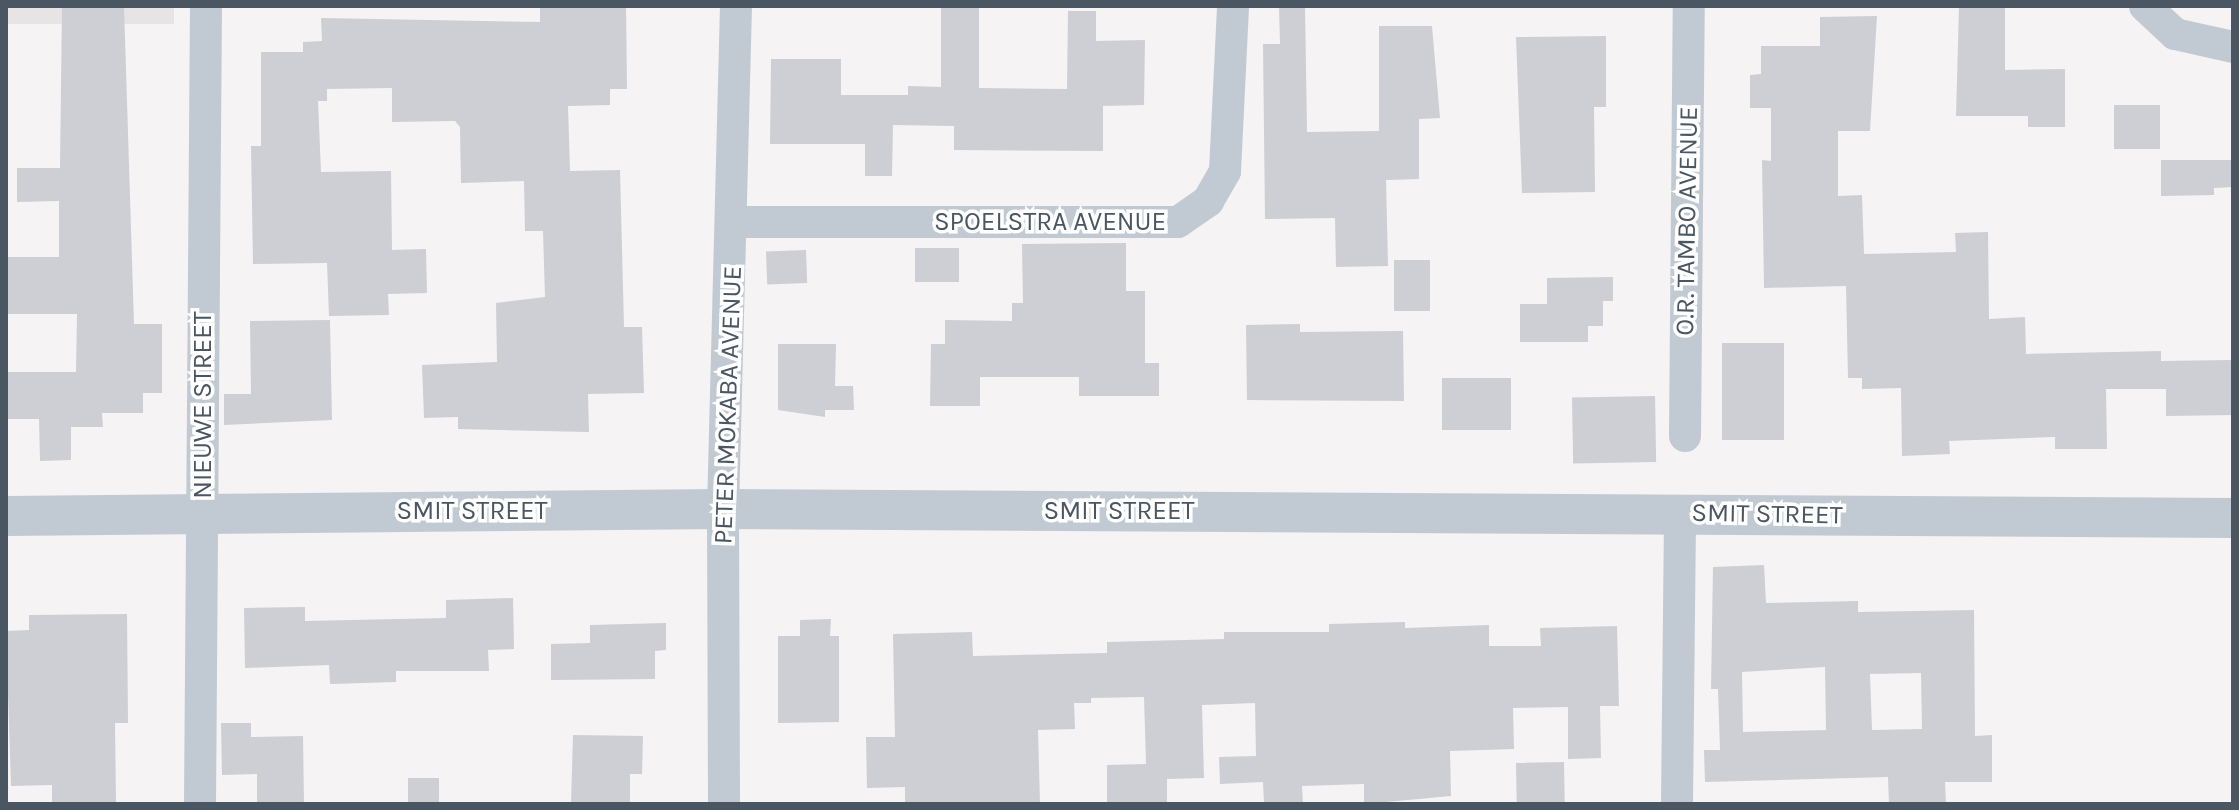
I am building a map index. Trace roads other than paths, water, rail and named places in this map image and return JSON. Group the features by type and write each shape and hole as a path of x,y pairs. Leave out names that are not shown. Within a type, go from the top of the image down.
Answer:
{"street":[{"name":"NIEUWE STREET","path":"200,804 206,6"},
{"name":"PETER MOKABA AVENUE","path":"724,804 723,509 734,222 736,6"},
{"name":"SPOELSTRA AVENUE","path":"734,222 1178,222 1208,201 1225,171 1233,6"},
{"name":"O.R. TAMBO AVENUE","path":"1685,436 1689,6"},
{"path":"2145,6 2175,34 2233,47"},
{"name":"SMIT STREET","path":"6,516 723,509 2233,518"},
{"path":"1677,804 1680,513"}]}
